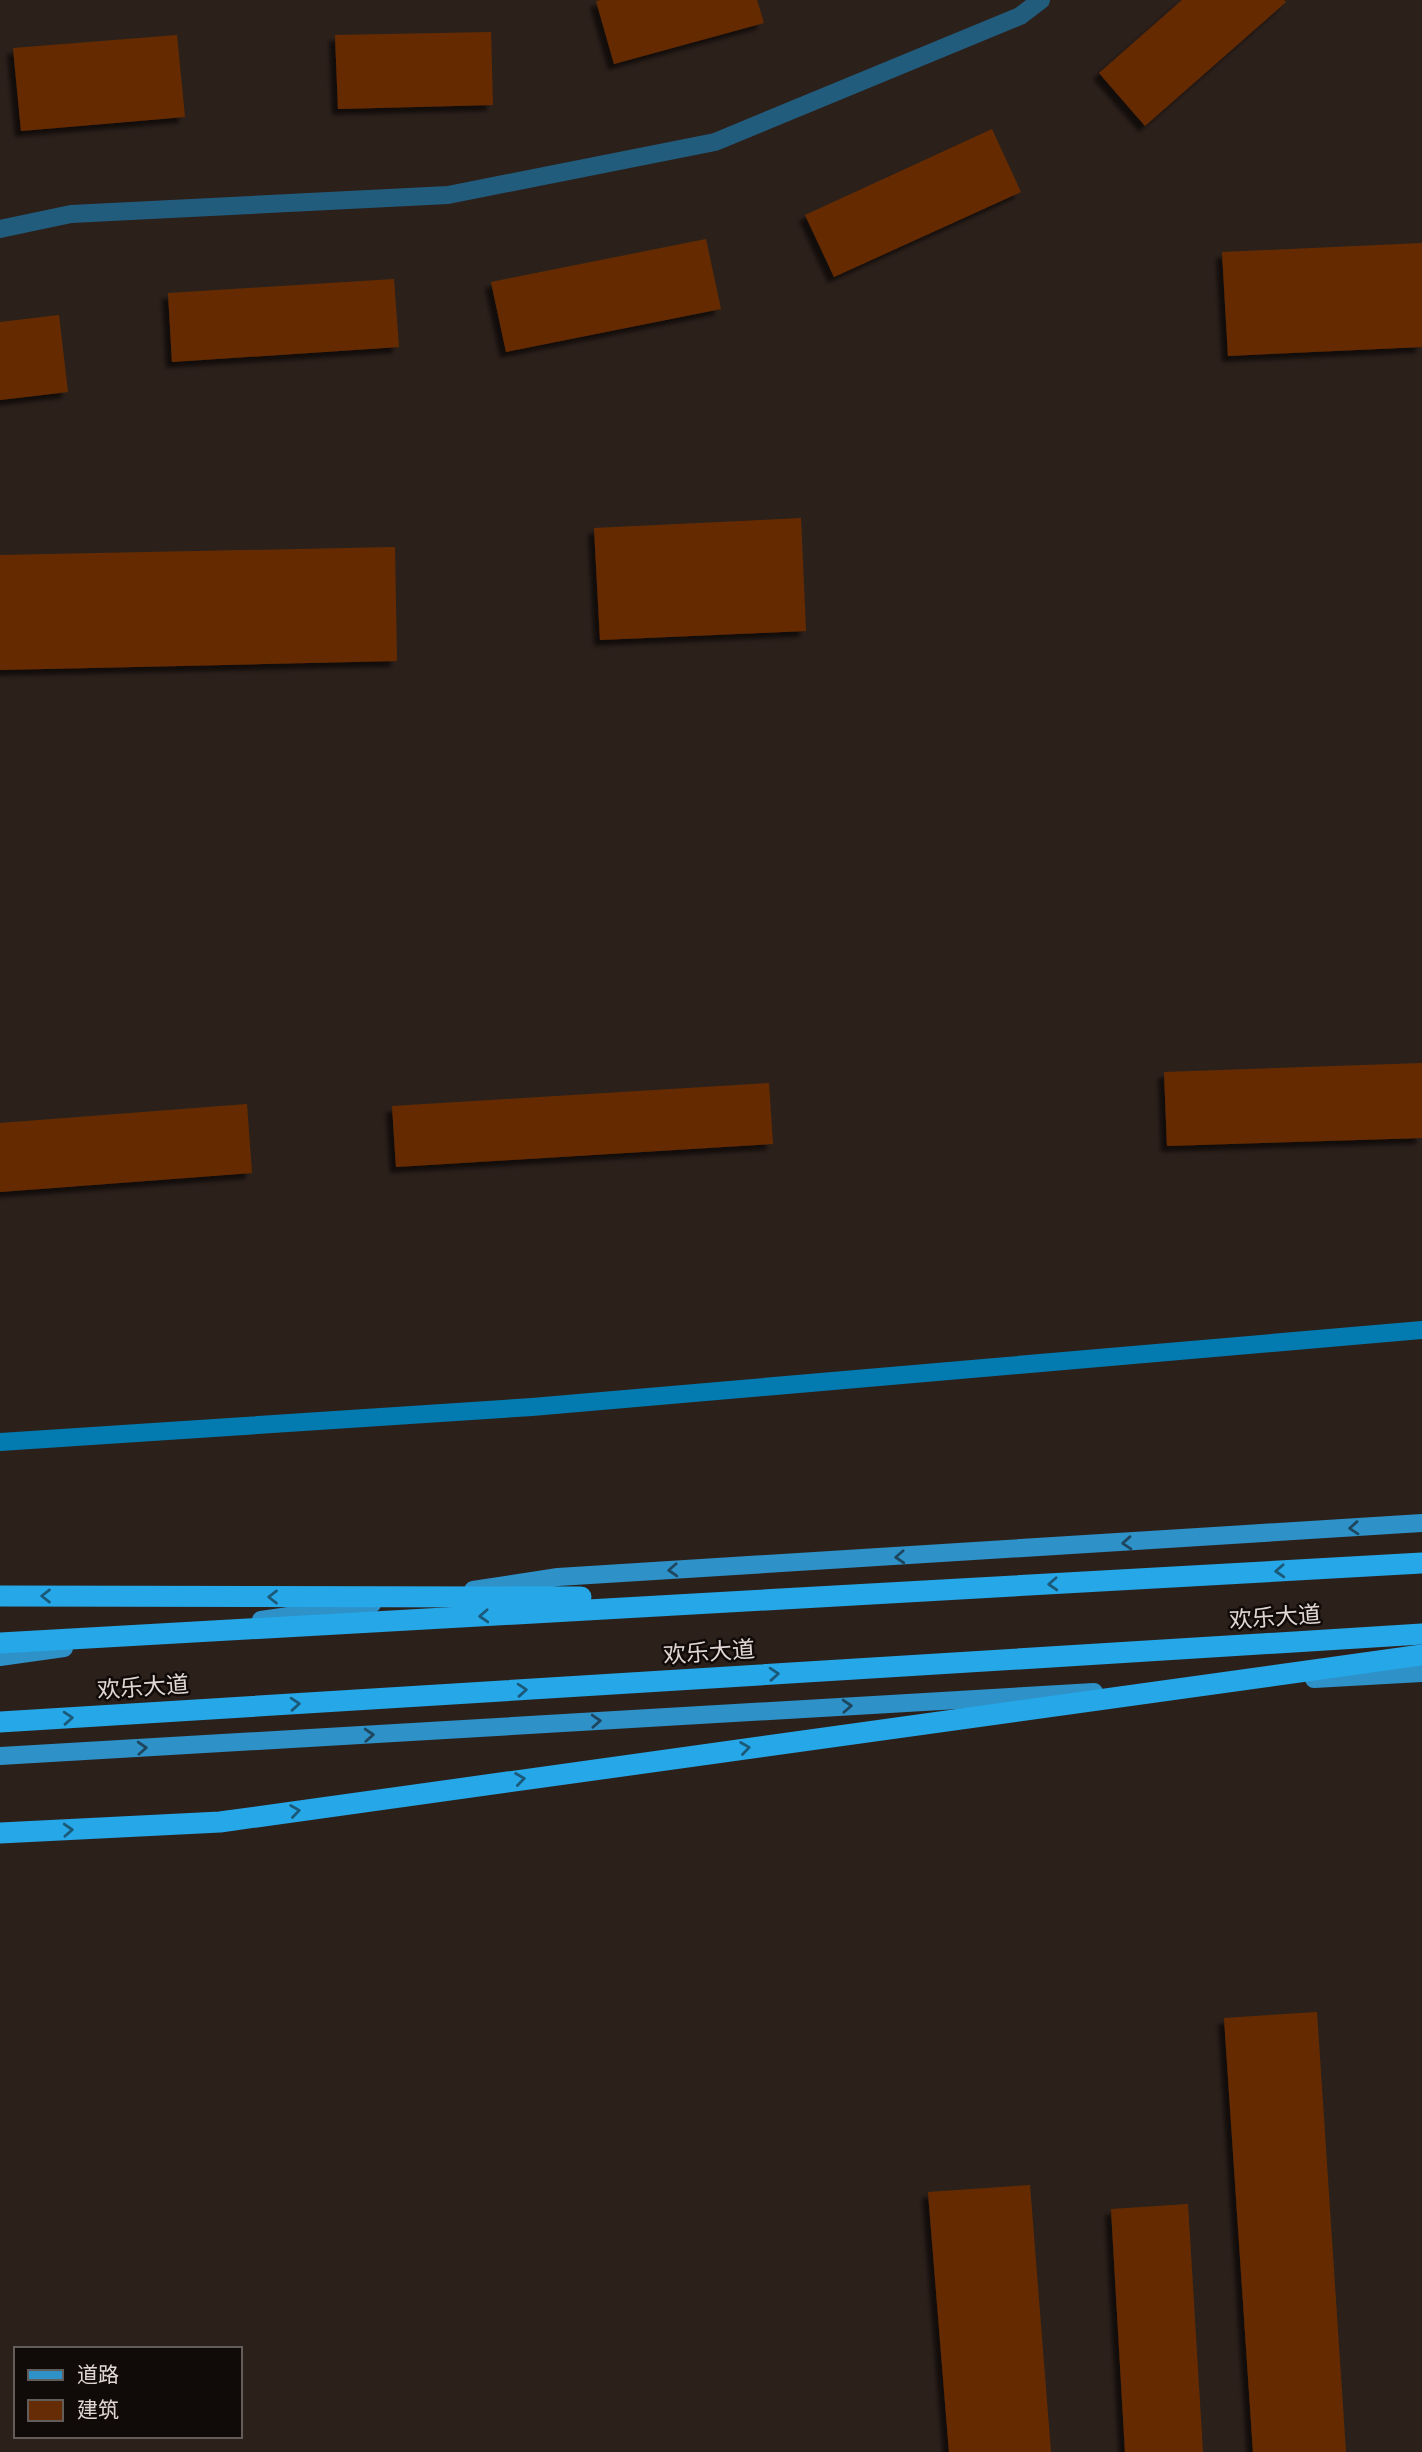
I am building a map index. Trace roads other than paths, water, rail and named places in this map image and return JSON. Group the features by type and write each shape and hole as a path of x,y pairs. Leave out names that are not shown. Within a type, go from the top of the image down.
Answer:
{"highway":[{"name":"欢乐大道","path":"0,1643 1422,1563"},
{"path":"0,1596 807,1598"},
{"name":"欢乐大道","path":"0,1722 1422,1634"},
{"path":"0,1833 220,1822 1422,1655"}],"main road":[{"path":"0,1442 532,1407 1422,1330"},
{"name":"欢乐大道","path":"0,1657 558,1577 1422,1524"},
{"path":"0,1756 1422,1672"}],"lane":[{"path":"0,229 71,214 448,195 715,142 1020,16 1041,0"}]}
